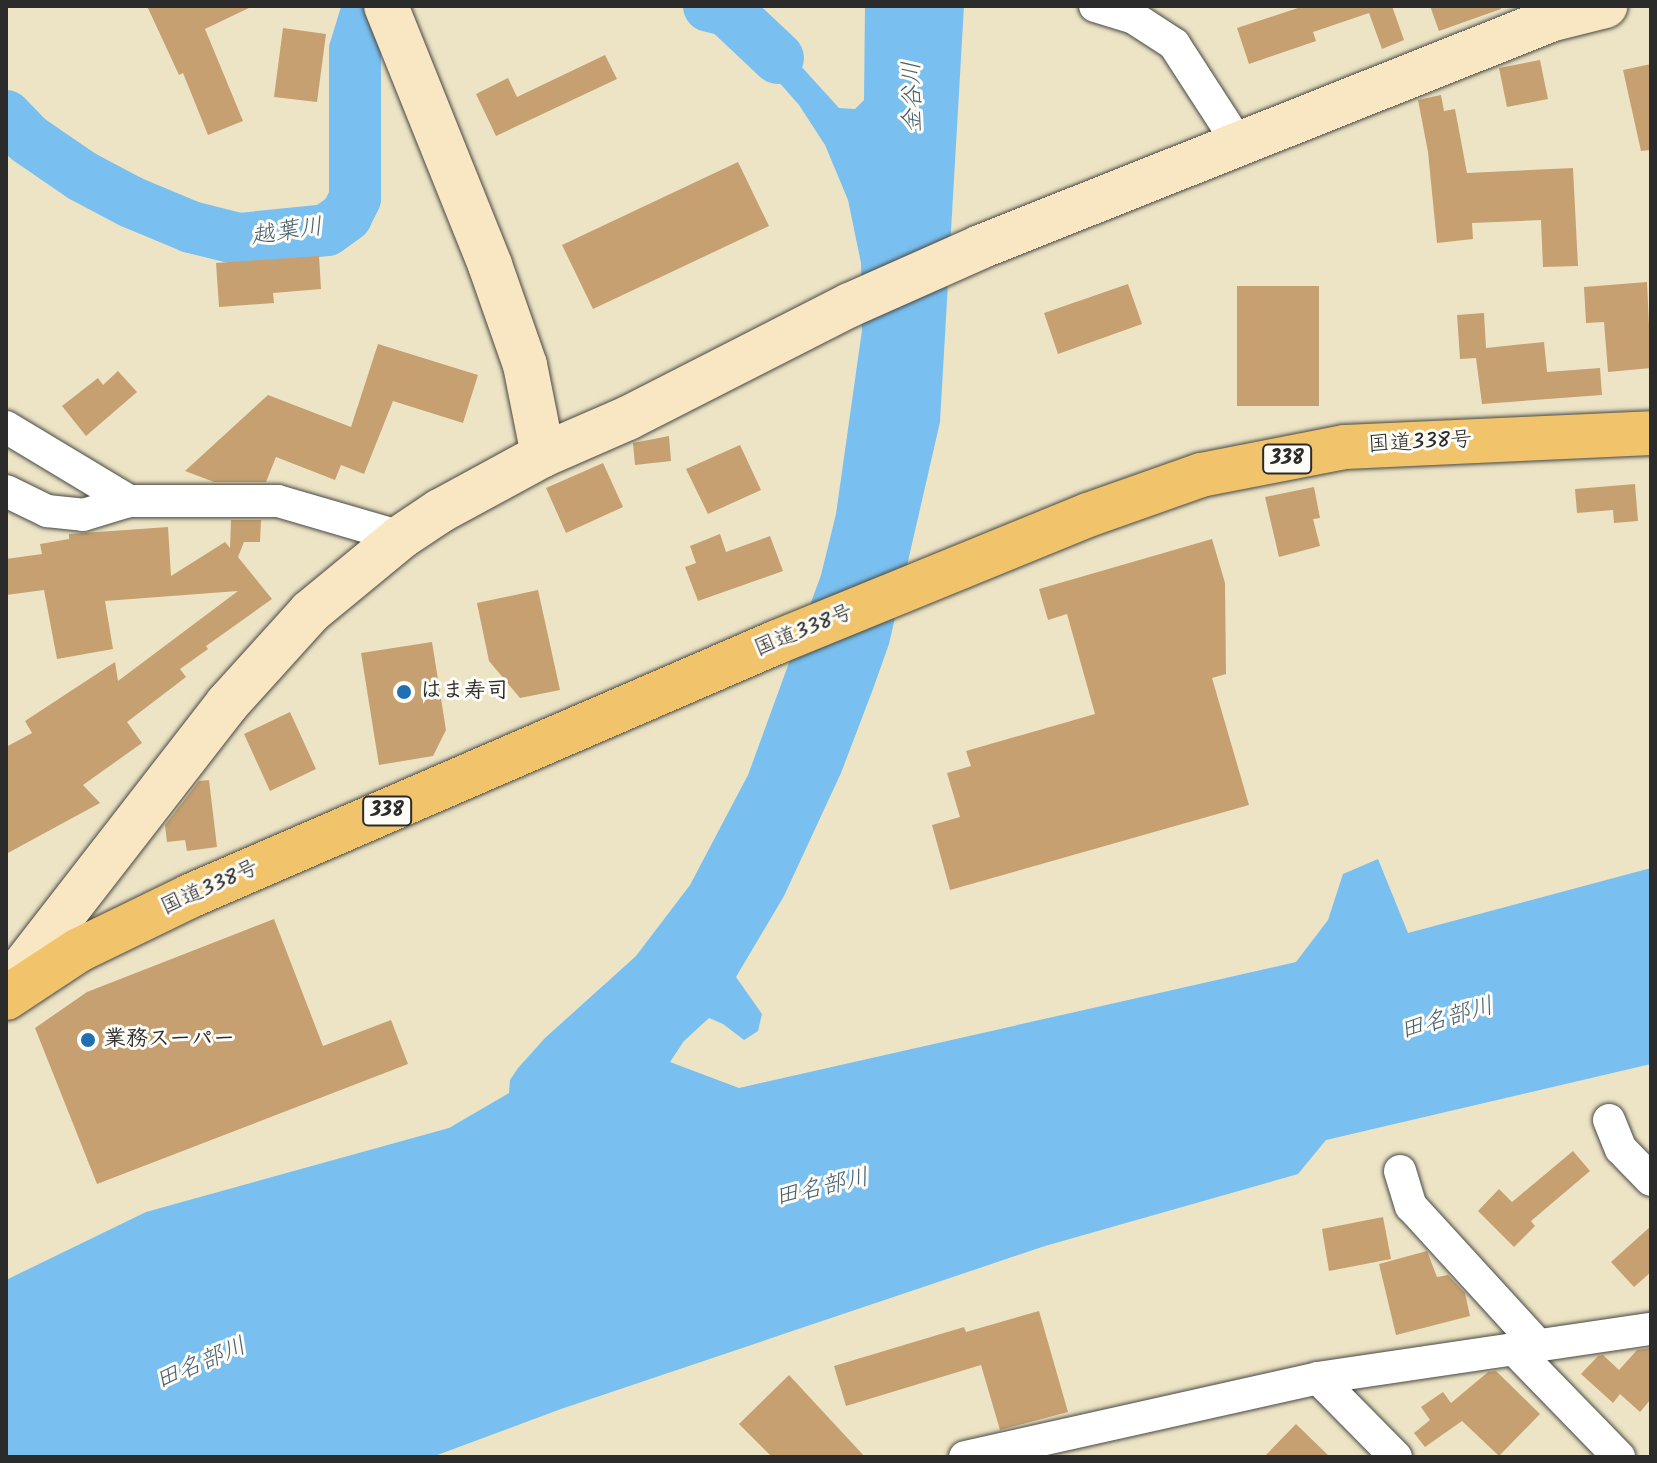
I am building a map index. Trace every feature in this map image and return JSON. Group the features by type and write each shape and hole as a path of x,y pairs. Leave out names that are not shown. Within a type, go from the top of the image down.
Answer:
{"highway":[{"name":"国道338号","path":"6,998 79,950 190,896 777,642 1088,515 1201,475 1345,447 1651,433"}],"street":[{"path":"386,6 426,97 525,365 543,455"},
{"path":"1095,6 1134,18 1174,44 1240,146"},
{"path":"6,989 227,704 310,612 401,537 440,511 543,455 628,418 850,305 980,247 1553,19 1605,6"},
{"path":"6,427 129,501"},
{"path":"6,491 47,511 83,515 129,501 278,501 401,537"},
{"path":"1609,1120 1621,1149 1651,1180"},
{"path":"1400,1171 1411,1206 1619,1457"},
{"path":"965,1457 1318,1378 1651,1329"},
{"path":"1318,1378 1396,1457"},
{"path":"1081,1457 1115,1425"}],"water":[{"path":"865,6 964,6 940,422 889,644 873,689 841,773 784,896 736,977 762,1014 758,1031 744,1040 709,1018 684,1041 670,1062 739,1088 1296,962 1328,920 1343,874 1378,859 1408,933 1651,868 1651,1064 1326,1140 1298,1174 1045,1246 561,1409 432,1457 6,1457 6,1280 146,1212 449,1128 509,1093 510,1080 518,1068 545,1038 636,956 690,885 748,775 821,575 836,514 862,330 861,263 848,200 825,145 799,105 731,28 727,10 760,21 839,108 855,109 864,100"}],"building":[{"path":"147,6 253,6 205,29 243,121 208,135 183,73 179,75"},
{"path":"1304,6 1392,6 1404,40 1382,49 1369,13 1313,32 1316,41 1249,64 1237,28"},
{"path":"1430,6 1500,6 1501,9 1439,31"},
{"path":"283,28 326,34 317,102 274,97"},
{"path":"605,55 617,79 496,136 476,94 508,78 517,97"},
{"path":"1540,60 1548,99 1507,107 1499,68"},
{"path":"1651,64 1651,150 1641,151 1623,70"},
{"path":"1441,95 1444,111 1455,109 1467,173 1573,168 1578,266 1543,267 1541,220 1472,223 1473,239 1437,243 1428,152 1418,100"},
{"path":"738,162 769,226 593,309 562,245"},
{"path":"319,256 321,289 273,293 274,303 219,307 216,263"},
{"path":"1647,282 1651,368 1608,372 1604,322 1586,323 1584,287"},
{"path":"1128,284 1142,324 1058,354 1044,313"},
{"path":"1237,286 1319,286 1319,406 1237,406"},
{"path":"1484,313 1486,348 1544,342 1547,372 1600,368 1602,395 1482,404 1476,358 1460,359 1457,315"},
{"path":"378,344 478,375 463,423 393,401 364,474 341,465 335,480 276,457 266,482 214,482 185,471 268,395 351,427"},
{"path":"118,371 137,392 86,436 62,406 98,378 103,385"},
{"path":"669,436 671,461 635,465 633,443"},
{"path":"740,445 761,490 708,514 686,469"},
{"path":"603,463 623,507 566,533 546,488"},
{"path":"1635,484 1638,521 1614,523 1613,510 1577,513 1575,489"},
{"path":"1314,487 1320,518 1313,519 1320,546 1279,557 1265,497"},
{"path":"231,520 261,520 260,542 244,542 238,557 272,599 206,646 208,649 180,669 186,677 127,722 142,743 83,785 100,803 6,854 6,747 32,733 25,721 115,662 118,681 238,591 105,601 113,649 57,659 44,590 6,595 6,559 42,554 40,544 69,539 69,534 168,527 171,576 225,542 230,548"},
{"path":"720,534 726,552 770,536 783,571 698,601 685,567 696,563 690,546"},
{"path":"1212,539 1225,583 1226,674 1212,678 1249,805 950,890 932,825 960,817 947,773 971,766 966,751 1095,714 1067,614 1048,620 1039,589"},
{"path":"538,590 560,690 520,698 489,661 477,603"},
{"name":"はま寿司","path":"432,642 446,730 433,756 379,765 361,653"},
{"path":"290,712 316,769 270,791 244,734"},
{"path":"209,780 217,847 187,851 185,840 167,842 165,825 199,781"},
{"path":"274,919 323,1046 391,1020 408,1064 97,1184 35,1028 87,992"},
{"path":"1573,1151 1590,1171 1531,1221 1535,1226 1514,1247 1478,1211 1499,1189 1512,1202"},
{"path":"1383,1217 1391,1259 1329,1271 1322,1229"},
{"path":"1651,1226 1651,1272 1634,1287 1611,1262"},
{"path":"1427,1251 1437,1277 1448,1275 1465,1293 1470,1316 1396,1335 1379,1264"},
{"path":"1039,1311 1068,1412 1000,1430 981,1365 846,1406 834,1366 964,1327 966,1332"},
{"path":"1651,1348 1651,1399 1640,1412 1620,1394 1613,1403 1581,1374 1598,1356 1603,1355 1619,1370 1637,1350"},
{"path":"1496,1371 1540,1414 1499,1456 1462,1421 1425,1447 1414,1433 1430,1420 1421,1407 1443,1392 1451,1403 1488,1372"},
{"path":"789,1375 865,1457 772,1457 739,1424"},
{"path":"1296,1424 1330,1457 1264,1457"}],"waterway":[{"name":"越葉川","path":"709,6 727,10 778,58"},
{"name":"越葉川","path":"6,116 28,139 82,176 131,202 191,227 239,239 327,230 346,216 355,198 355,50 366,14"}],"place":[{"name":"はま寿司","path":"404,692"},
{"name":"業務スーパー","path":"88,1040"}],"water label":[{"name":"金谷川","path":"913,97"},
{"name":"田名部川","path":"1447,1019"},
{"name":"田名部川","path":"822,1188"},
{"name":"田名部川","path":"201,1364"}]}
